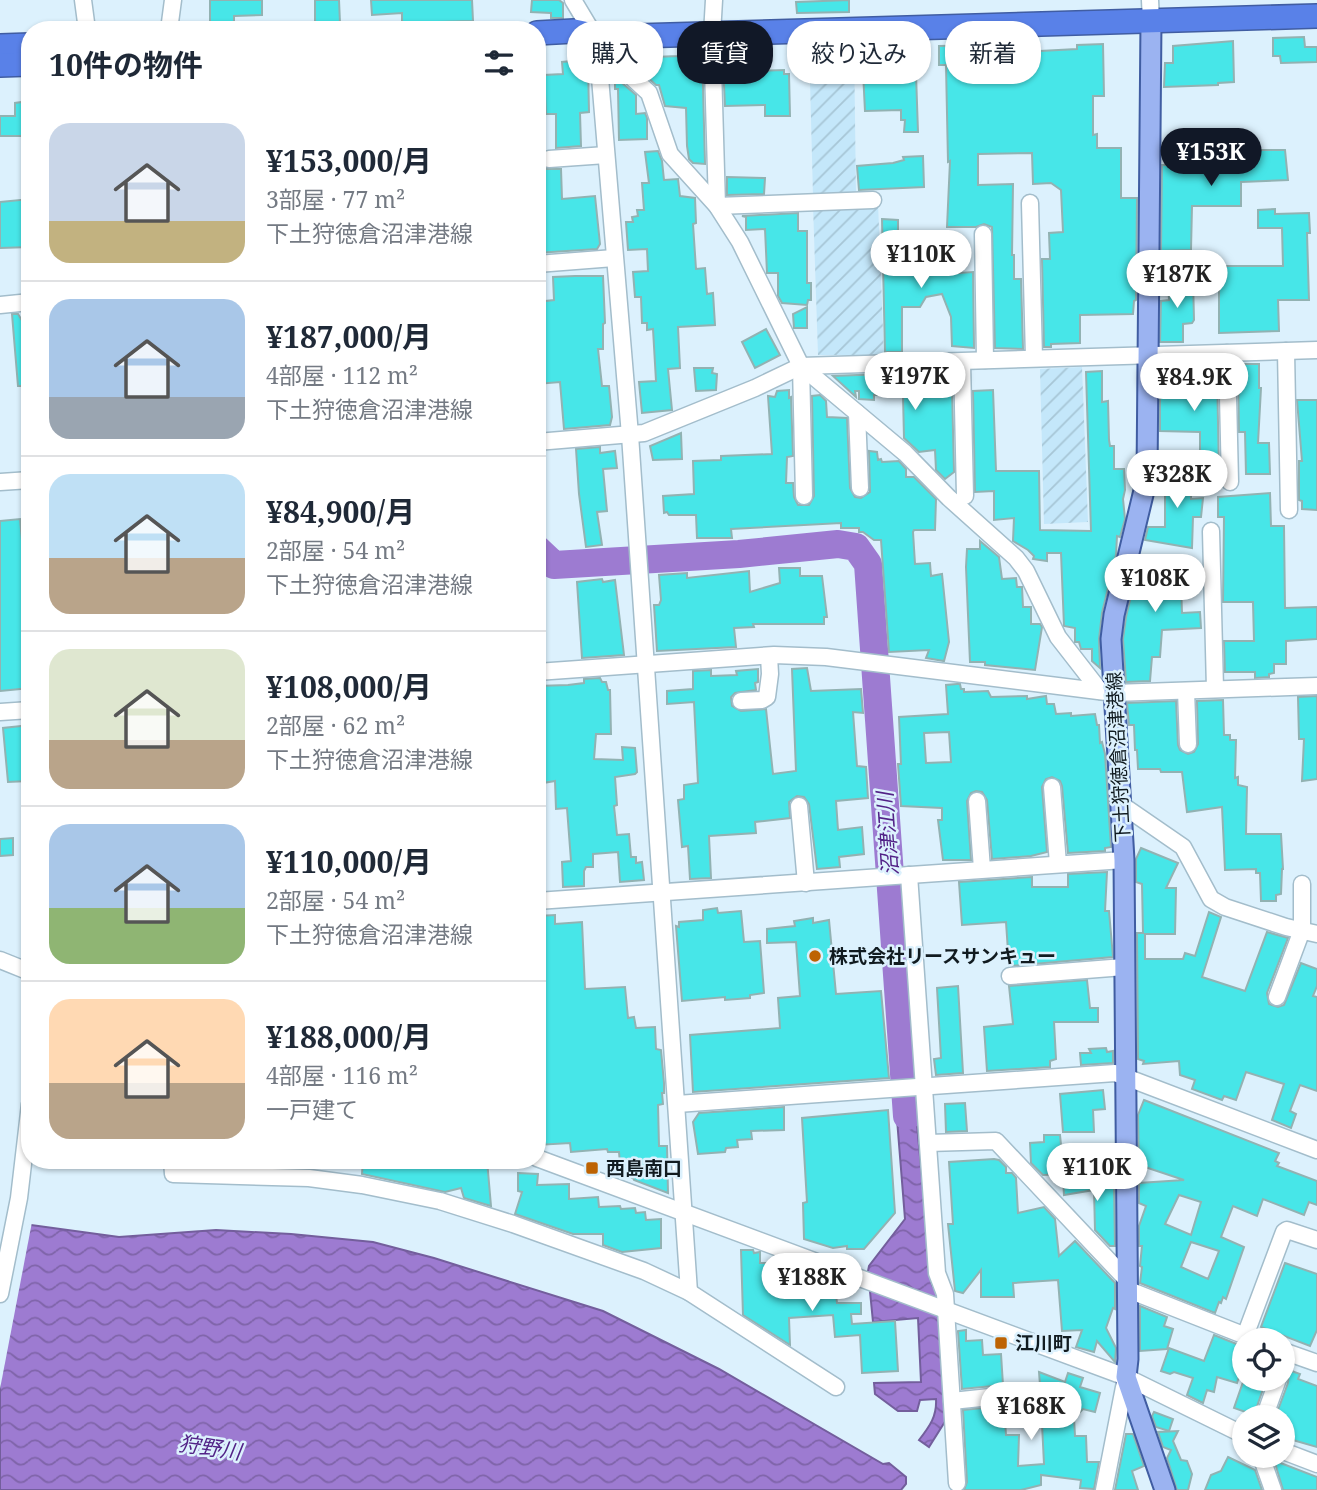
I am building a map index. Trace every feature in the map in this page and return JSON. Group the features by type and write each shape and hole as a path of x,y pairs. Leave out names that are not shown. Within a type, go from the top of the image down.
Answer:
{"highway":[{"path":"773,31 1151,10 1317,16"},
{"path":"546,33 567,32"},
{"path":"0,46 21,45"},
{"path":"546,48 567,47"},
{"path":"0,65 21,64"}],"main road":[{"name":"下土狩徳倉沼津港線","path":"1151,10 1147,478 1112,629 1107,692 1122,806 1124,860 1126,1377 1165,1490"}],"street":[{"path":"83,0 86,21"},
{"path":"170,21 173,0"},
{"path":"573,0 586,21"},
{"path":"713,21 714,0"},
{"path":"600,84 630,435 689,1289"},
{"path":"639,84 649,93 670,153 716,206 740,242 801,366 905,453 949,498 1022,564 1050,626 1107,692"},
{"path":"713,84 716,206"},
{"path":"549,159 606,155"},
{"path":"716,206 873,200"},
{"path":"1030,203 1034,359"},
{"path":"982,234 985,360"},
{"path":"546,263 614,258"},
{"path":"0,305 21,303"},
{"path":"546,441 644,433 755,388 801,366 1317,350"},
{"path":"1286,351 1289,510"},
{"path":"1227,353 1230,482"},
{"path":"962,362 965,496"},
{"path":"801,366 804,496"},
{"path":"857,413 860,488"},
{"path":"0,482 21,481"},
{"path":"1211,531 1215,690"},
{"path":"741,701 762,700 767,697 771,674 769,656"},
{"path":"546,671 769,656 839,659 1107,692 1317,686"},
{"path":"1186,691 1188,744"},
{"path":"0,712 21,711"},
{"path":"1052,788 1058,864"},
{"path":"978,801 982,869"},
{"path":"799,806 806,883"},
{"path":"1122,806 1183,847 1211,899 1225,907 1309,932"},
{"path":"546,900 1124,860"},
{"path":"909,875 937,1273 945,1294 957,1483"},
{"path":"1277,996 1309,932 1302,884"},
{"path":"0,960 21,968"},
{"path":"1010,976 1124,967"},
{"path":"677,1104 1115,1073 1317,1150"},
{"path":"928,1143 996,1142 1126,1284 1232,1330"},
{"path":"546,1161 1126,1377 1232,1429"},
{"path":"0,1294 22,1169"},
{"path":"173,1169 173,1174 309,1178 362,1185 440,1201 590,1250 689,1289 836,1387"},
{"path":"1253,1328 1284,1232 1287,1230 1317,1240"},
{"path":"1295,1359 1317,1363"},
{"path":"1104,1490 1126,1377"},
{"path":"951,1401 1009,1395 1022,1397"},
{"path":"1295,1456 1317,1464"},
{"path":"1265,1468 1273,1490"}],"shaded area":[{"path":"810,84 855,84 856,196 813,196"},
{"path":"878,203 884,355 818,355 813,205"},
{"path":"1082,367 1088,522 1044,524 1040,369"}],"water":[{"path":"913,1082 932,1285 939,1297 946,1420 929,1447 919,1440 932,1421 936,1399 920,1400 917,1411 898,1411 875,1394 874,1383 921,1382 918,1318 873,1322 868,1271 905,1219 895,1094"},
{"name":"狩野川","path":"31,1225 119,1237 216,1230 291,1234 373,1242 434,1258 603,1311 719,1369 883,1464 889,1463 906,1477 906,1484 901,1490 0,1490 0,1255"}],"pier":[{"path":"32,1222 0,1389 0,1250"}],"building":[{"path":"210,0 262,0 262,15 234,16 234,21 210,21"},
{"path":"315,0 339,0 340,21 315,21"},
{"path":"371,0 472,0 473,21 402,21 402,13 372,15"},
{"path":"532,0 559,0 563,3 563,18 551,18 551,13 531,12"},
{"path":"849,0 849,12 797,13 796,2"},
{"path":"1304,37 1305,47 1317,47 1317,62 1281,63 1280,56 1273,56 1273,38"},
{"path":"1233,41 1234,82 1164,87 1165,63 1173,63 1173,46"},
{"path":"1103,44 1104,96 1093,96 1093,135 1097,134 1097,148 1121,148 1121,198 1137,198 1136,300 1133,314 1080,315 1080,343 1051,344 1051,347 1044,347 1042,259 1050,259 1049,233 1063,232 1061,190 1051,183 1033,184 1032,153 978,154 978,185 1013,184 1012,255 1014,279 1021,279 1023,349 995,348 992,227 984,224 976,227 947,227 950,161 948,162 946,84 1041,84 1041,51 1077,49 1077,45"},
{"path":"939,46 945,46 945,65 939,65"},
{"path":"677,56 677,84 703,84 705,164 693,163 689,159 686,108 665,106 659,85 655,84 663,84 663,57"},
{"path":"562,62 567,62 567,84 588,84 589,112 580,113 581,146 556,148 556,114 546,114 546,75 563,74"},
{"path":"773,70 784,70 784,74 787,74 790,116 765,116 765,105 725,106 724,84 773,84"},
{"path":"615,84 623,84 636,95 636,114 645,113 647,118 647,139 619,140 618,89 615,89"},
{"path":"864,84 916,84 918,132 904,132 905,120 901,120 901,110 865,111"},
{"path":"21,102 21,136 0,136 0,116 15,116 15,103"},
{"path":"1261,150 1285,150 1288,180 1241,182 1241,206 1192,206 1191,250 1161,251 1162,165 1181,165 1180,161 1189,161 1189,156 1242,154"},
{"path":"658,151 664,180 678,179 680,196 695,198 696,223 693,224 696,269 705,268 707,294 713,293 715,325 678,327 680,368 668,369 672,410 642,413 639,382 656,381 653,329 647,330 647,323 642,323 641,297 635,297 633,272 648,271 647,249 628,250 626,222 633,222 632,217 638,216 637,210 644,210 642,183 649,183 645,152"},
{"path":"923,156 924,187 859,190 857,166 893,163 904,160 903,157"},
{"path":"546,169 561,169 562,199 595,196 600,244 597,249 546,252"},
{"path":"727,177 765,178 764,194 727,195"},
{"path":"21,200 21,247 0,248 0,202"},
{"path":"1275,209 1275,214 1309,213 1309,300 1278,300 1279,331 1219,333 1219,266 1283,266 1282,228 1258,228 1258,210"},
{"path":"798,213 798,231 807,231 807,283 811,283 811,300 808,300 807,305 782,303 778,296 778,273 767,273 765,229 746,230 746,217 742,216"},
{"path":"882,219 898,220 898,242 924,241 924,273 931,275 973,272 974,348 952,346 951,317 942,294 926,297 920,307 902,307 902,352 885,352"},
{"path":"603,276 605,323 603,349 598,349 602,386 609,386 612,417 610,425 564,429 560,382 546,383 546,301 554,300 553,277"},
{"path":"1168,279 1193,279 1194,320 1192,323 1183,324 1183,342 1160,342 1161,301 1169,300"},
{"path":"807,307 807,328 794,328 793,314"},
{"path":"12,314 18,314 21,319 21,386 18,386"},
{"path":"766,329 780,355 755,368 742,342"},
{"path":"1238,364 1259,364 1261,388 1258,443 1269,443 1270,474 1246,474 1245,432 1239,432"},
{"path":"694,368 713,368 712,373 717,374 716,390 696,391"},
{"path":"1102,371 1102,402 1108,401 1109,440 1110,446 1114,446 1114,469 1124,469 1125,519 1120,537 1117,536 1116,555 1102,613 1100,668 1092,661 1092,649 1081,649 1079,642 1075,642 1075,628 1064,626 1061,553 1047,553 1047,561 1033,559 1034,556 1028,550 1013,541 1014,518 994,520 994,491 975,492 973,391 993,390 996,471 1039,471 1040,530 1091,531 1086,372"},
{"path":"1199,371 1217,371 1219,474 1200,474 1200,432 1160,431 1160,395 1166,395 1166,375 1199,376"},
{"path":"928,374 926,391 952,390 954,472 945,479 936,470 935,450 919,452 904,438 903,395 874,395 874,400 859,399 859,391 855,391 856,397 833,376"},
{"path":"789,390 793,456 787,457 786,483 793,483 794,497 798,505 809,505 814,496 812,396 820,395 826,401 827,417 847,418 850,488 855,497 861,498 870,492 869,451 877,452 878,460 881,459 882,462 899,461 906,469 906,477 914,477 936,499 935,530 913,532 915,564 930,563 931,576 942,574 949,642 944,661 926,658 929,650 889,652 881,540 874,540 859,532 859,528 841,528 841,523 731,529 732,538 697,538 696,515 664,513 663,496 694,494 693,461 721,460 721,456 772,454 768,396 775,397 777,391"},
{"path":"1297,400 1317,400 1317,510 1302,509 1302,501 1299,500 1299,461 1302,461"},
{"path":"681,433 682,459 653,460 650,446"},
{"path":"600,447 600,453 615,451 617,468 603,469 607,511 597,512 602,545 586,547 576,449"},
{"path":"1165,467 1191,467 1191,499 1203,498 1201,517 1193,517 1192,548 1145,540 1148,527 1165,527"},
{"path":"1270,493 1271,526 1284,526 1285,608 1317,607 1317,639 1286,641 1286,664 1274,664 1274,673 1269,674 1269,677 1255,678 1255,672 1225,672 1224,641 1254,641 1253,602 1223,602 1224,517 1218,517 1218,497"},
{"path":"20,519 21,689 0,691 0,521"},
{"path":"980,541 999,557 1002,579 1016,578 1017,587 1022,587 1023,607 1031,607 1031,624 1040,624 1042,627 1035,670 970,662 967,549 980,549"},
{"path":"1192,561 1191,584 1181,584 1182,613 1200,612 1201,628 1162,630 1160,657 1152,657 1150,681 1126,682 1123,639 1139,562"},
{"path":"779,568 800,568 800,576 822,576 827,617 824,617 824,624 753,624 754,627 734,628 736,647 657,651 654,605 659,605 661,600 659,575 687,573 687,578 749,571 750,592 780,583"},
{"path":"602,579 603,582 615,580 624,655 582,658 577,582"},
{"path":"807,668 811,691 861,689 863,713 853,712 857,766 866,767 868,798 836,801 838,830 862,827 864,854 839,857 840,867 817,869 809,804 804,797 797,796 789,802 790,818 755,822 756,833 709,836 711,878 690,879 688,846 682,847 678,800 684,799 684,785 698,783 694,702 667,704 667,691 693,689 693,671 711,670 711,676 737,675 736,671 758,669 756,690 735,693 731,697 732,706 741,711 766,709 773,774 796,771 792,669"},
{"path":"600,678 610,690 611,734 596,734 594,759 623,760 622,747 635,748 637,772 615,777 617,805 614,806 617,835 629,834 631,857 636,857 636,863 642,862 644,880 620,882 618,852 593,854 593,867 586,867 584,871 584,886 563,887 562,862 571,861 567,808 556,809 555,781 546,782 546,686 584,683 584,679"},
{"path":"960,684 964,692 988,691 991,697 1027,696 1027,699 1046,696 1047,704 1054,704 1056,714 1095,714 1100,743 1102,742 1105,754 1111,847 1105,848 1105,851 1068,853 1062,786 1060,781 1052,777 1046,779 1042,787 1047,852 992,859 987,800 982,792 976,791 971,793 967,801 971,860 943,860 938,820 942,820 942,808 901,806 898,764 901,764 899,717 948,714 946,685","holes":["949,732 951,762 926,763 924,733"]},
{"path":"1317,696 1317,779 1302,781 1304,739 1299,739 1298,697"},
{"path":"1223,700 1224,735 1230,735 1230,740 1236,740 1235,778 1238,777 1238,785 1247,787 1246,834 1281,834 1283,869 1281,894 1276,895 1276,901 1261,901 1260,873 1256,873 1256,869 1225,870 1222,807 1187,812 1182,772 1138,769 1134,725 1129,725 1127,703 1176,701 1178,745 1180,750 1188,754 1194,752 1198,744 1197,701"},
{"path":"21,726 21,781 8,782 3,728"},
{"path":"13,838 13,855 0,856 0,839"},
{"path":"1141,848 1178,863 1166,888 1176,888 1175,934 1145,934 1145,959 1183,959 1185,953 1195,956 1209,912 1221,917 1202,977 1245,991 1267,932 1288,938 1267,993 1269,1004 1278,1007 1284,1005 1301,963 1317,969 1317,986 1313,996 1317,997 1317,1091 1300,1085 1290,1111 1296,1114 1291,1128 1272,1120 1284,1084 1246,1072 1236,1100 1224,1096 1222,1100 1192,1089 1195,1080 1180,1075 1179,1061 1143,1064 1144,1061 1138,1059 1137,933 1143,933 1142,884 1136,882 1136,859"},
{"path":"1107,872 1105,911 1109,911 1113,957 1009,966 1006,922 962,925 959,882 1032,877 1032,887 1068,887 1068,874"},
{"path":"717,908 718,913 741,911 744,942 760,941 764,993 750,995 750,998 725,1000 725,997 682,1001 676,926 679,927 679,922 703,920 703,910"},
{"path":"555,915 555,924 582,922 585,989 625,987 628,1018 634,1017 636,1028 655,1027 656,1049 661,1050 664,1083 663,1104 658,1105 659,1146 667,1146 668,1193 633,1178 621,1176 619,1152 608,1152 607,1149 571,1152 570,1143 546,1144 546,916"},
{"path":"813,918 813,923 829,920 836,994 881,991 889,1078 693,1092 690,1035 780,1028 778,998 800,996 796,942 767,943 767,929 795,926 794,921"},
{"path":"1087,980 1090,1008 1098,1008 1098,1022 1054,1022 1056,1059 1050,1061 1050,1067 987,1071 984,1027 1013,1024 1009,986"},
{"path":"958,986 963,1073 936,1075 934,1059 941,1058 937,988"},
{"path":"1106,1048 1107,1052 1113,1051 1113,1063 1081,1065 1080,1053 1091,1053 1089,1049"},
{"path":"1103,1090 1105,1109 1093,1110 1094,1132 1063,1132 1060,1094"},
{"path":"1144,1100 1279,1153 1275,1161 1279,1163 1277,1166 1317,1181 1317,1205 1309,1202 1304,1215 1263,1199 1257,1216 1233,1206 1221,1237 1244,1247 1226,1299 1223,1297 1221,1303 1219,1302 1215,1313 1140,1283 1142,1246 1139,1246 1139,1226 1146,1206 1139,1203 1139,1183 1184,1180 1139,1165 1138,1115","holes":["1179,1195 1201,1202 1191,1235 1165,1224","1191,1242 1219,1251 1208,1279 1181,1267"]},
{"path":"965,1103 967,1131 946,1132 945,1104"},
{"path":"784,1107 784,1130 751,1131 752,1139 737,1140 738,1147 726,1148 725,1152 698,1154 693,1122 699,1113"},
{"path":"888,1110 895,1213 864,1249 847,1249 847,1246 833,1248 804,1239 803,1203 807,1202 802,1118"},
{"path":"1044,1135 1060,1135 1064,1174 1043,1175 1031,1163 1030,1143 1044,1142"},
{"path":"994,1159 1006,1167 1006,1173 1012,1173 1016,1178 1018,1213 1044,1207 1055,1219 1059,1256 1075,1241 1115,1283 1115,1309 1113,1308 1106,1328 1116,1348 1115,1362 1097,1341 1094,1352 1076,1347 1082,1330 1062,1331 1058,1280 1013,1283 1014,1297 981,1297 981,1270 963,1293 955,1291 948,1224 953,1224 949,1162"},
{"path":"362,1169 488,1169 491,1206 464,1198 461,1188 445,1192 362,1174"},
{"path":"518,1173 538,1174 537,1185 569,1184 569,1199 598,1197 599,1207 635,1208 636,1213 645,1212 646,1220 661,1219 661,1248 622,1252 603,1245 603,1234 573,1234 515,1214 522,1192 518,1191"},
{"path":"1098,1175 1098,1187 1114,1185 1115,1246 1110,1246 1095,1230 1094,1190 1064,1195 1063,1178"},
{"path":"741,1250 760,1252 760,1263 774,1263 775,1283 805,1281 806,1296 836,1295 837,1303 861,1303 861,1314 851,1314 852,1324 895,1321 898,1371 862,1373 860,1335 835,1337 833,1315 789,1318 790,1345 743,1315"},
{"path":"1285,1263 1317,1274 1317,1330 1310,1346 1295,1340 1295,1328 1261,1327"},
{"path":"1140,1306 1167,1317 1164,1326 1173,1329 1167,1349 1140,1351"},
{"path":"966,1330 966,1341 982,1340 983,1355 1001,1354 1003,1385 962,1389 958,1331"},
{"path":"1214,1335 1232,1342 1232,1382 1217,1377 1214,1392 1207,1390 1203,1403 1187,1395 1193,1378 1161,1371 1169,1348 1204,1361"},
{"path":"1039,1372 1065,1382 1068,1373 1083,1378 1080,1387 1100,1393 1095,1412 1083,1409 1074,1418 1075,1436 1086,1436 1087,1462 1099,1462 1094,1489 1080,1488 1081,1480 1041,1475 1041,1485 1021,1490 964,1490 967,1482 963,1410 1004,1406 1006,1435 1019,1435 1018,1466 1044,1464 1042,1424 1050,1423 1048,1400 1041,1398"},
{"path":"1295,1372 1300,1374 1298,1379 1317,1386 1317,1447 1295,1441 1295,1405 1280,1405 1285,1391 1295,1391"},
{"path":"1240,1391 1262,1391 1257,1405 1235,1405"},
{"path":"1154,1412 1173,1419 1169,1431 1156,1427 1152,1416"},
{"path":"1178,1431 1173,1441 1181,1460 1187,1461 1192,1474 1188,1490 1177,1490 1167,1458 1171,1450 1163,1447 1158,1432"},
{"path":"1126,1434 1133,1434 1144,1466 1132,1471 1138,1490 1115,1490"},
{"path":"1228,1457 1232,1459 1232,1468 1255,1470 1262,1490 1205,1490 1211,1475 1221,1471"},
{"path":"1276,1468 1294,1468 1317,1477 1317,1490 1283,1490"}],"waterway":[{"name":"沼津江川","path":"546,557 554,565 739,554 838,544 856,547 868,564 907,1116"}],"place":[{"name":"株式会社リースサンキュー","path":"815,956"},
{"name":"西島南口","path":"592,1168"},
{"name":"江川町","path":"1001,1343"}]}
